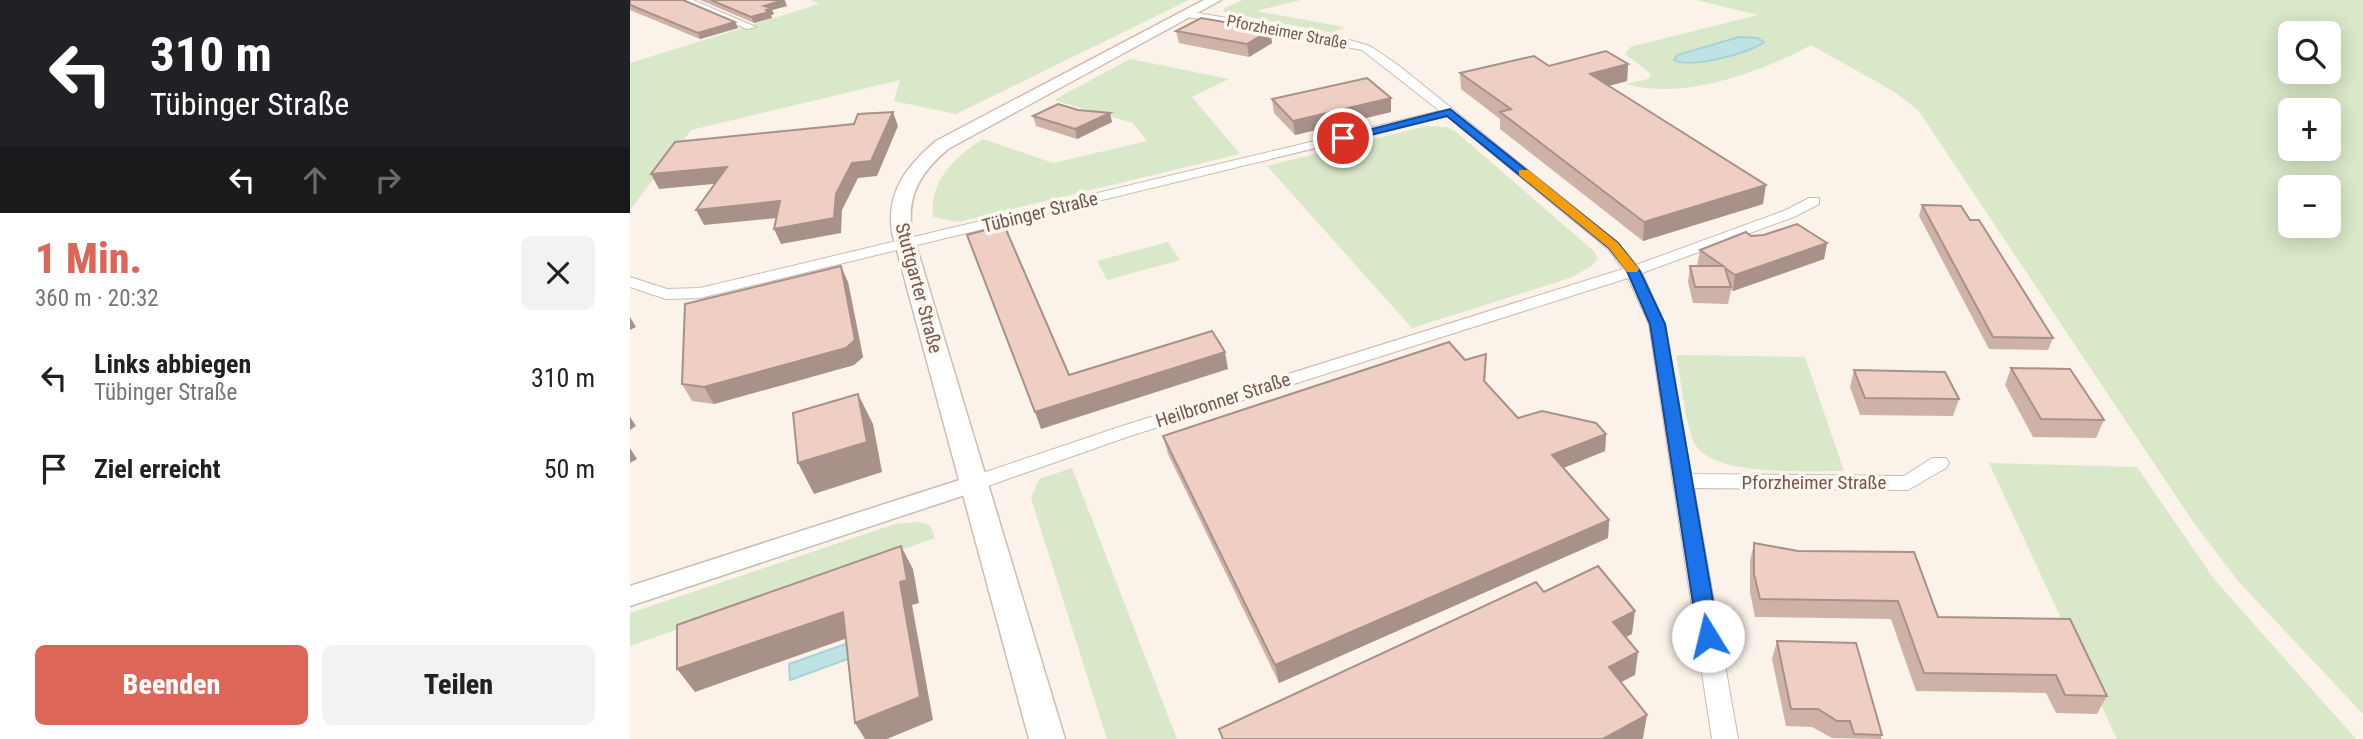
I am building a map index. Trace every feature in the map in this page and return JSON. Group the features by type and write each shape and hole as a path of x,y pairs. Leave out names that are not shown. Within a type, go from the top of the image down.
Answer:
{"main road":[{"name":"Stuttgarter Straße","path":"1047,739 905,245 898,218 903,188 932,154 974,127 1214,0"}],"street":[{"path":"684,0 751,27"},
{"name":"Pforzheimer Straße","path":"1187,14 1342,41 1366,48 1450,112 1614,246 1633,271 1657,324 1724,739"},
{"name":"Tübinger Straße","path":"630,282 666,294 700,293 1450,112"},
{"name":"Heilbronner Straße","path":"630,596 1126,431 1633,271 1791,213 1814,201"},
{"name":"Pforzheimer Straße","path":"1684,481 1908,483 1939,463"}],"green space":[{"path":"810,0 1189,0 956,114 894,101 900,80 691,130 630,210 630,63 819,4"},
{"path":"1243,0 1301,0 1256,11 1344,27 1333,33 1223,12 1224,8"},
{"path":"1696,0 2363,0 2363,714 2238,581 2194,523 1918,110 1893,91 1811,45 1745,74 1671,89 1626,84 1648,79 1651,74 1625,54 1630,47 1758,15"},
{"path":"1130,59 1229,79 1192,97 1240,154 958,222 933,217 933,204 939,182 953,162 983,139 1053,163 1147,141 1133,123 1054,100"},
{"path":"1426,126 1446,127 1455,131 1595,252 1597,259 1592,266 1570,278 1412,328 1267,166"},
{"path":"1168,242 1180,260 1107,280 1097,261"},
{"path":"1676,355 1805,357 1844,471 1785,471 1738,467 1718,461 1702,452 1693,440 1690,430"},
{"path":"1989,463 2137,467 2214,579 2356,739 2117,739"},
{"path":"1072,468 1177,739 1107,739 1031,498 1039,479"},
{"path":"917,522 930,525 935,538 630,646 630,613 895,524"}],"water":[{"path":"1739,37 1757,38 1764,42 1747,51 1706,61 1693,63 1674,60 1677,55"},
{"path":"851,642 853,657 790,680 789,664"}],"building":[{"path":"630,0 683,0 735,22 698,33 630,5"},
{"path":"711,0 784,0 764,6 772,8 766,10 769,12 751,17"},
{"path":"1201,18 1270,30 1247,44 1176,31"},
{"path":"1606,51 1628,64 1590,74 1766,185 1644,222 1500,112 1511,109 1460,73 1534,56 1549,66"},
{"path":"1367,78 1391,98 1293,121 1272,99"},
{"path":"1058,104 1078,110 1110,113 1075,129 1033,116"},
{"path":"893,112 871,161 852,163 836,194 834,218 774,229 780,201 696,210 727,167 651,174 675,142 854,124 858,114"},
{"path":"1922,205 1961,206 1970,220 1979,220 2053,338 1993,337"},
{"path":"1797,224 1827,243 1735,275 1725,268 1731,287 1695,287 1690,266 1723,266 1700,250 1746,232 1751,236 1764,235"},
{"path":"1004,225 1069,375 1212,331 1225,352 1035,412 967,235"},
{"path":"841,266 855,340 846,348 704,387 682,384 685,304"},
{"path":"1449,342 1465,360 1486,354 1484,381 1518,418 1542,411 1596,423 1606,434 1552,455 1609,520 1275,665 1163,436"},
{"path":"2011,368 2070,369 2104,420 2041,419"},
{"path":"1854,370 1945,372 1959,399 1865,398"},
{"path":"858,394 867,442 798,463 793,413"},
{"path":"1754,543 1798,551 1914,552 1938,617 2070,619 2107,696 2065,695 2056,675 1924,673 1898,601 1760,599 1754,574"},
{"path":"901,546 907,580 900,582 920,697 855,723 843,612 677,669 677,625"},
{"path":"1598,566 1635,611 1613,622 1638,652 1609,667 1647,715 1603,739 1223,739 1219,729 1536,582 1544,592"},
{"path":"1777,641 1856,643 1882,735 1854,734 1850,721 1837,721 1818,709 1791,709"}],"slow traffic":[{"path":"1523,173 1614,246 1632,269"}],"route":[{"path":"1343,138 1450,112 1614,246 1633,271 1657,324 1708,636"}]}
